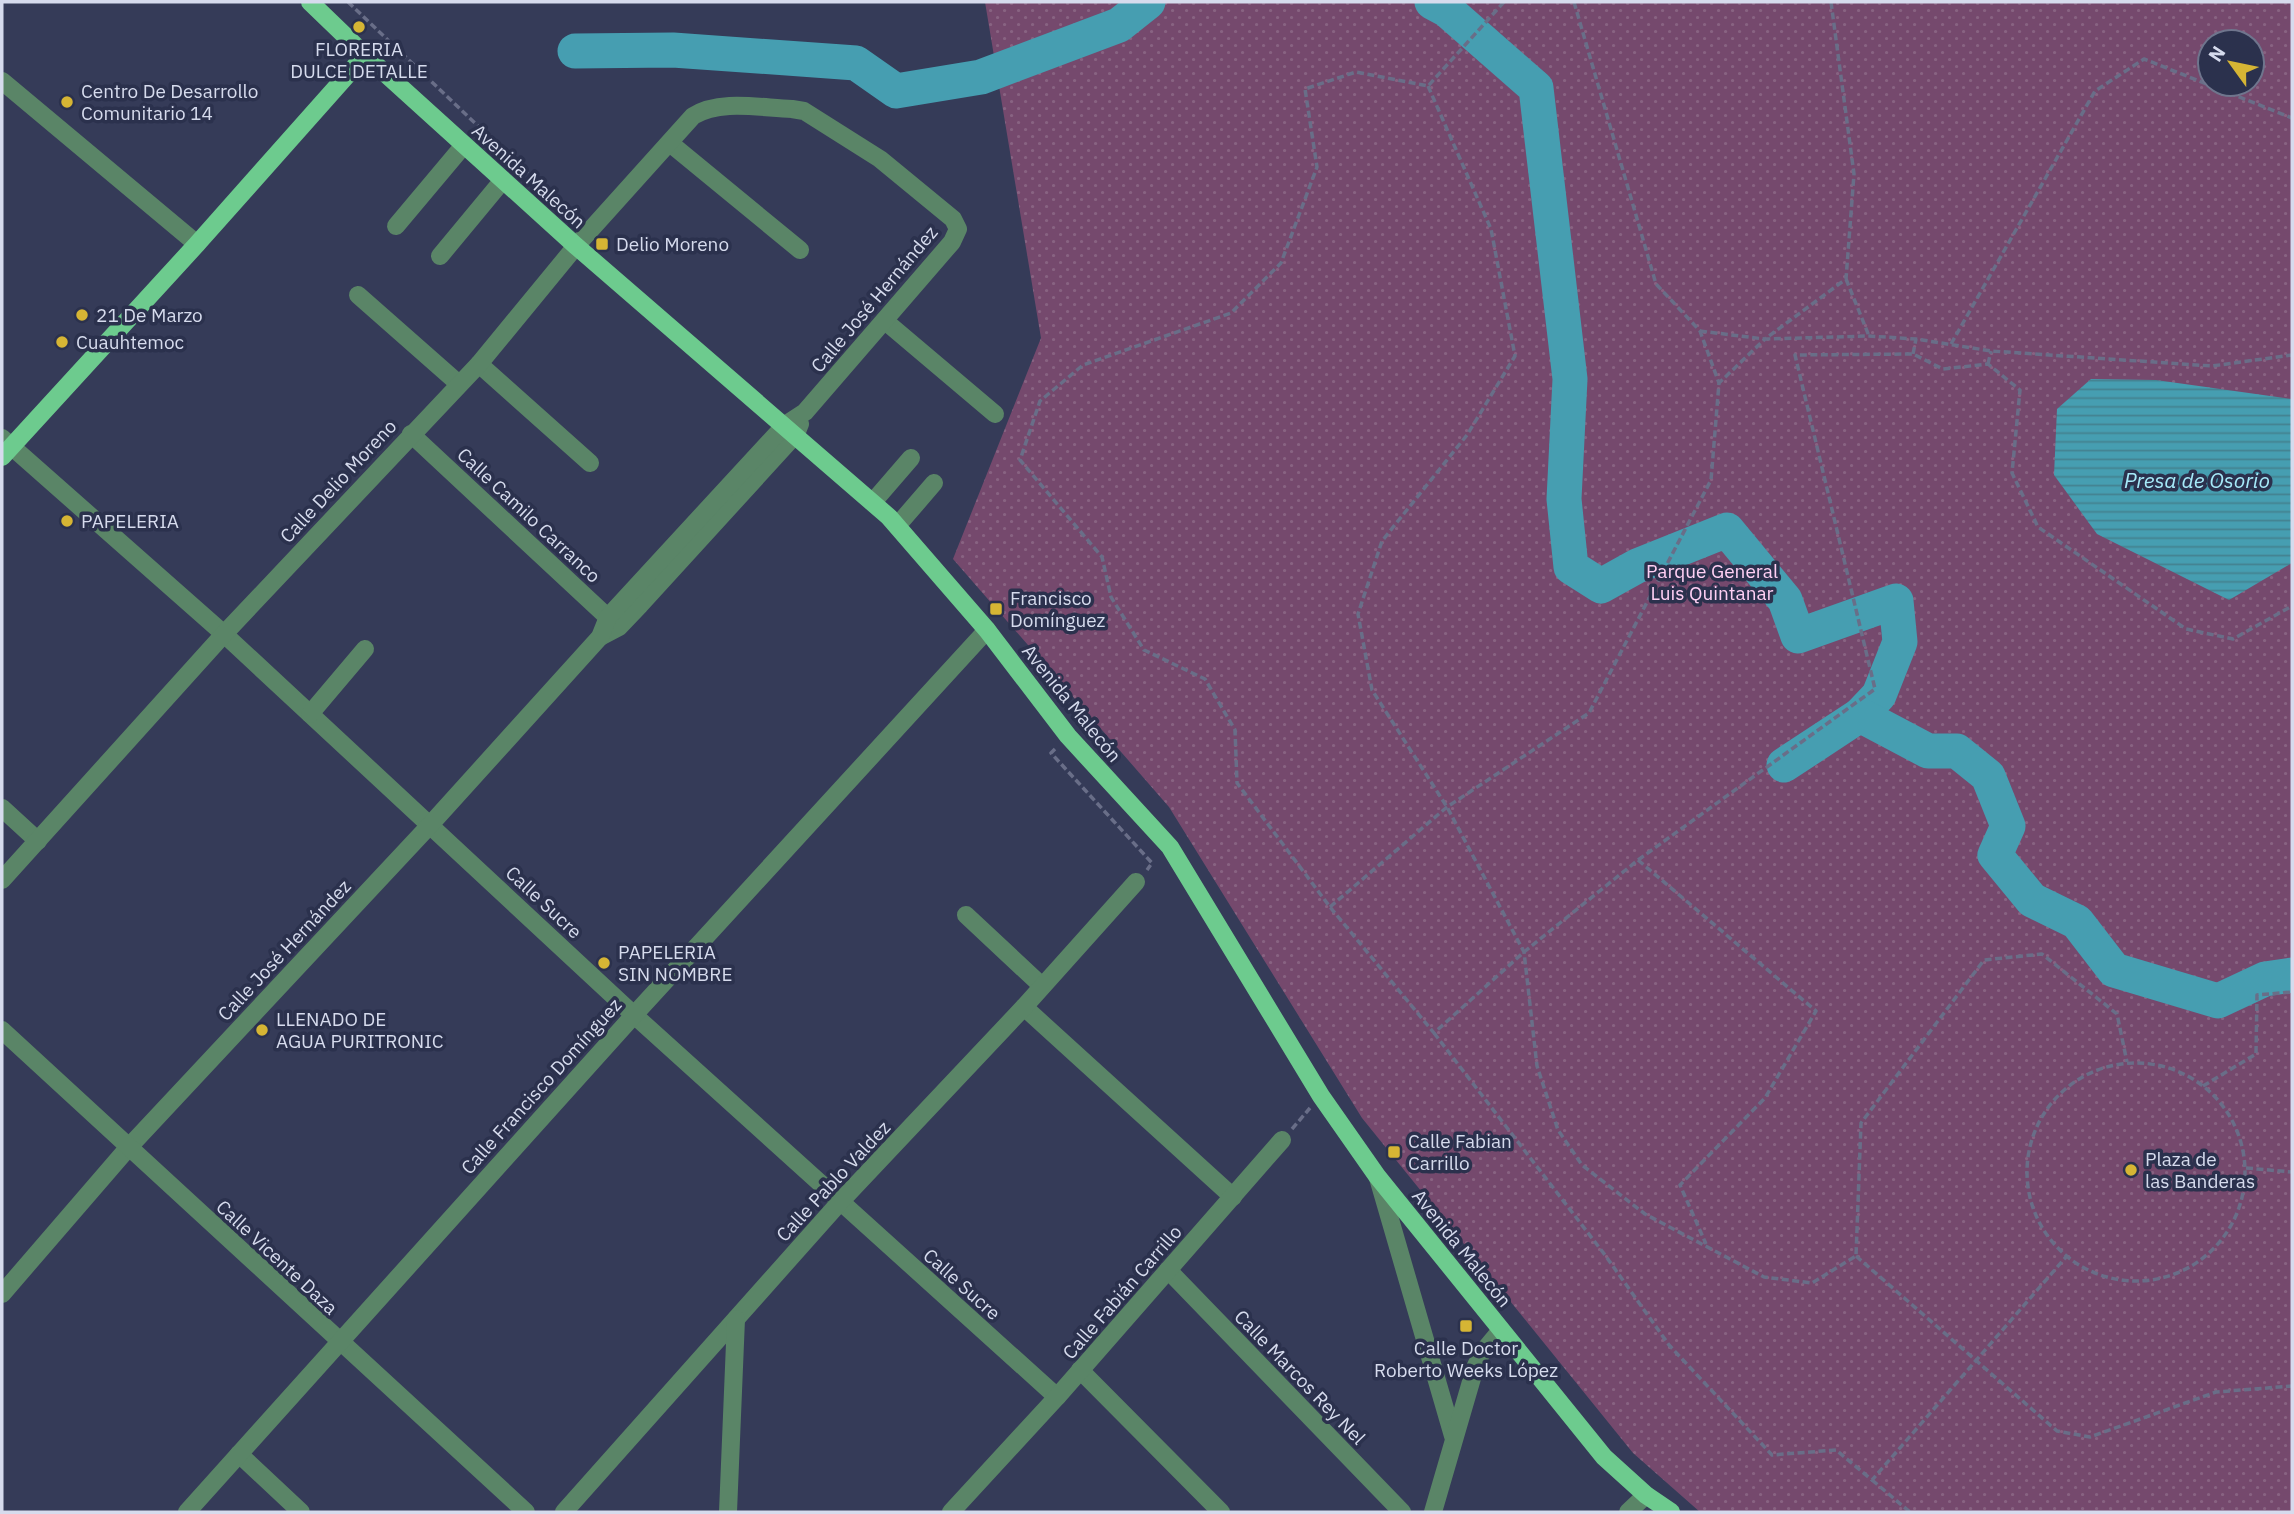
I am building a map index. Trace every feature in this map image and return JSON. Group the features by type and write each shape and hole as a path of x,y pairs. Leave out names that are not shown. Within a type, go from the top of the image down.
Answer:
{"main road":[{"name":"Avenida Malecón","path":"317,5 365,55 576,246 791,430 897,526 987,630 1068,736 1170,846 1321,1096 1377,1176 1604,1457 1646,1495 1671,1512"},
{"path":"5,447 197,244 365,55"}],"street":[{"path":"2,81 197,244"},
{"name":"Calle Delio Moreno","path":"2,880 224,634 478,364 576,246 671,144 693,116 716,106 804,111 880,159"},
{"path":"671,144 800,250"},
{"path":"396,226 464,145"},
{"name":"Calle José Hernández","path":"2,1294 128,1148 430,825 791,430 952,242 958,229 953,219 880,159"},
{"path":"440,256 503,180"},
{"path":"358,295 459,384"},
{"path":"885,321 995,414"},
{"path":"478,364 590,463"},
{"name":"Calle Camilo Carranco","path":"411,434 613,622"},
{"name":"Calle Sucre","path":"5,447 224,634 634,1015 1057,1397"},
{"path":"873,502 911,458"},
{"path":"897,526 934,483"},
{"name":"Calle Francisco Domínguez","path":"187,1512 634,1015 987,630"},
{"path":"310,714 365,649"},
{"path":"2,808 38,841"},
{"name":"Calle Pablo Valdez","path":"564,1512 841,1202 1024,1007 1136,882"},
{"path":"966,915 1042,986"},
{"path":"1024,1007 1233,1196"},
{"name":"Calle Vicente Daza","path":"2,1030 338,1342 526,1512"},
{"name":"Calle Fabián Carrillo","path":"951,1512 1057,1397 1282,1140"},
{"path":"1377,1176 1453,1436"},
{"name":"Calle Marcos Rey Nel","path":"1168,1270 1402,1512"},
{"path":"728,1512 736,1319"},
{"path":"1433,1512 1453,1436 1481,1353 1501,1330"},
{"path":"1080,1370 1221,1512"},
{"path":"239,1454 301,1512"},
{"path":"1628,1512 1646,1495"}],"path":[{"path":"1428,86 1504,2"},
{"path":"1330,907 1447,807 1588,713 1711,480 1719,383 1700,331 1656,284 1574,2"},
{"path":"1831,2 1854,174 1846,279 1869,336"},
{"path":"1951,344 2095,91 2144,59 2292,118"},
{"path":"1428,86 1356,72 1305,89 1317,167 1281,263 1231,313 1083,365 1040,401 1020,460 1102,557 1111,597 1144,650 1205,679 1235,730 1237,783 1330,907 1434,1033 1605,1255 1669,1345 1772,1455 1836,1450 1910,1512"},
{"path":"1428,86 1491,229 1515,356 1467,435 1382,541 1358,614 1371,690 1447,807 1524,952 1537,1066 1558,1130 1582,1165 1644,1214 1764,1277 1812,1283 1856,1256"},
{"path":"1719,383 1765,339 1846,279"},
{"path":"1700,331 1765,339 1869,336 1916,339 1991,351 2212,366 2292,355"},
{"path":"1913,354 1916,339"},
{"path":"1988,365 1991,351"},
{"path":"1434,1033 1524,952 1638,860 1875,689 1795,355 1913,354 1942,369 1988,365 2020,390 2012,473 2038,527 2186,629 2233,639 2292,606"},
{"path":"1068,736 1051,753 1152,863 1136,882"},
{"path":"1638,860 1816,1011 1765,1098 1680,1185 1707,1246"},
{"path":"1856,1256 1861,1123 1984,960 2042,954 2116,1014 2127,1062"},
{"path":"2203,1086 2256,1054 2257,995 2292,992"},
{"path":"2127,1062 2162,1065 2195,1079 2203,1086 2222,1102 2239,1133 2246,1168 2241,1204 2225,1236 2199,1261 2167,1277 2132,1282 2096,1275 2066,1257 2042,1229 2028,1194 2027,1157 2038,1122 2060,1092 2091,1072 2127,1062"},
{"path":"1282,1140 1321,1096"},
{"path":"2246,1168 2292,1172"},
{"path":"1856,1256 2057,1431 2090,1437 2216,1392 2292,1387"},
{"path":"1872,1480 2066,1257"}],"green space":[{"name":"Parque General Luis Quintanar","path":"985,2 2292,2 2292,1512 1700,1512 1633,1453 1362,1118 1169,807 953,559 1041,338"}],"water":[{"name":"Presa de Osorio","path":"2091,379 2156,380 2292,399 2292,563 2229,600 2097,534 2054,475 2057,409"}],"waterway":[{"path":"575,51 673,50 856,63 896,91 981,77 1119,25 1148,2"},
{"path":"1432,2 1447,10 1536,88 1570,379 1564,499 1571,567 1601,586 1637,566 1727,530 1785,600 1798,636 1896,601 1900,642 1879,695 1860,715"},
{"path":"1784,765 1860,715 1928,751 1957,751 1988,776 2008,826 1995,855 2032,900 2077,922 2114,970 2218,1001 2265,979 2292,975"}],"place":[{"name":"FLORERIA DULCE DETALLE","path":"359,27"},
{"name":"Centro De Desarrollo Comunitario 14","path":"67,102"},
{"name":"Delio Moreno","path":"602,244"},
{"name":"21 De Marzo","path":"82,315"},
{"name":"Cuauhtemoc","path":"62,342"},
{"name":"PAPELERIA","path":"67,521"},
{"name":"Francisco Domínguez","path":"996,609"},
{"name":"PAPELERIA SIN NOMBRE","path":"604,963"},
{"name":"LLENADO DE AGUA PURITRONIC","path":"262,1030"},
{"name":"Calle Fabian Carrillo","path":"1394,1152"},
{"name":"Plaza de las Banderas","path":"2131,1170"},
{"name":"Calle Doctor Roberto Weeks López","path":"1466,1326"}]}
